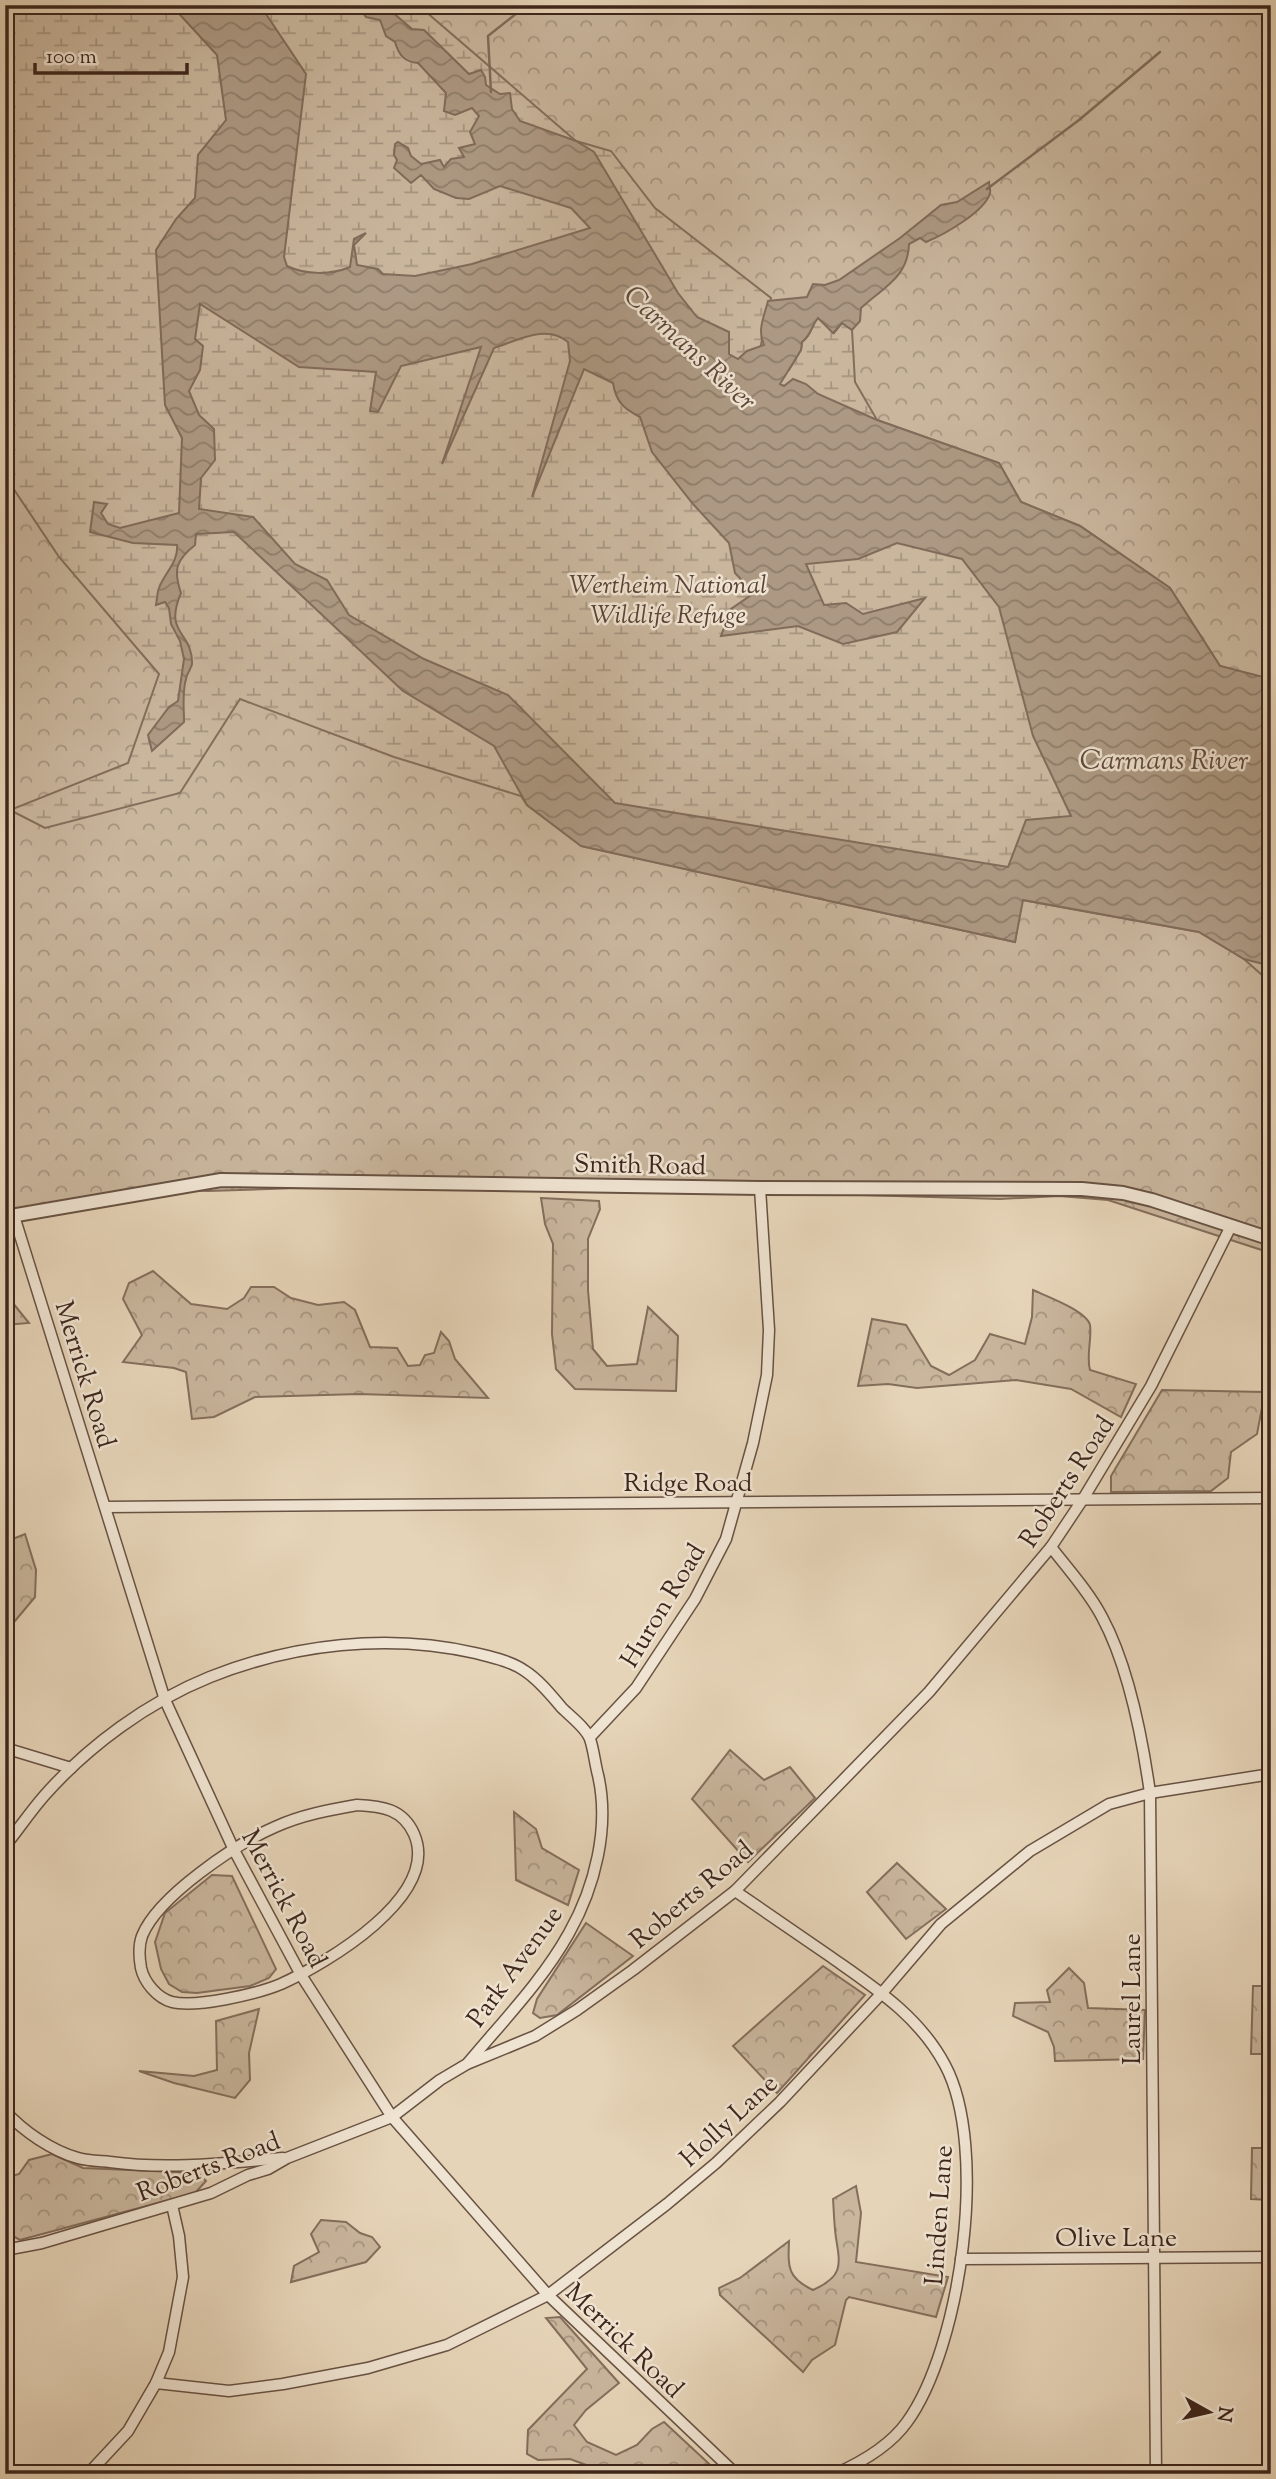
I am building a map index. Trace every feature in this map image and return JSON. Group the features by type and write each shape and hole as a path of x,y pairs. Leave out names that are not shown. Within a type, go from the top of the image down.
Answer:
{"street":[{"name":"Smith Road","path":"10,1217 222,1180 760,1188 1082,1189 1123,1193 1152,1200 1271,1239"},
{"name":"Huron Road","path":"590,1737 636,1688 695,1598 726,1539 753,1443 767,1375 769,1330 760,1188"},
{"name":"Merrick Road","path":"10,1217 106,1507 165,1700 234,1850 301,1975 392,2117 548,2295 736,2474"},
{"name":"Roberts Road","path":"5,2250 42,2243 211,2193 287,2158 392,2117 440,2080 467,2064 535,2036 577,2010 735,1891 929,1692 1051,1547 1151,1386 1231,1226"},
{"name":"Ridge Road","path":"106,1507 1271,1498"},
{"name":"Laurel Lane","path":"1051,1547 1102,1616 1122,1666 1142,1737 1150,1793 1156,2474"},
{"path":"5,1846 71,1768 115,1732 165,1700 209,1677 266,1657 360,1644 422,1644 498,1658 524,1670 590,1737"},
{"name":"Park Avenue","path":"467,2064 514,2008 563,1942 591,1884 603,1826 603,1794 590,1737"},
{"path":"5,1748 71,1768"},
{"name":"Holly Lane","path":"156,2383 229,2391 368,2368 447,2345 548,2295 716,2163 780,2102 882,1993 941,1924 1030,1851 1109,1804 1150,1793 1271,1774"},
{"path":"357,1805 380,1806 396,1811 410,1824 418,1843 419,1862 409,1885 386,1913 347,1947 301,1975 233,1998 190,2003 173,2002 159,1996 143,1975 139,1955 141,1938 151,1920 174,1893 234,1850 274,1827 303,1816 357,1805"},
{"name":"Linden Lane","path":"735,1891 908,2014 945,2065 956,2092 965,2130 966,2190 961,2259 944,2339 931,2378 906,2424 879,2450 835,2474"},
{"path":"5,2111 15,2123 46,2143 78,2158 133,2165 175,2166 287,2158"},
{"path":"88,2474 128,2431 156,2383 169,2351 183,2277 179,2236 172,2205"},
{"name":"Olive Lane","path":"961,2259 1271,2257"}],"green space":[{"name":"Wertheim National Wildlife Refuge","path":"5,5 1271,5 1271,1253 1108,1200 1059,1196 1000,1199 793,1193 150,1189 5,1211"},
{"path":"5,5 418,5 576,141 611,151 655,208 771,298 759,354 789,370 818,317 834,333 842,323 852,330 855,382 877,420 999,463 1021,502 1080,526 1170,588 1220,666 1271,680 1271,983 1244,959 1199,932 1022,900 1015,942 582,846 527,805 521,796 394,757 240,699 180,793 45,828 10,810 128,763 159,674 59,557 5,476"},
{"path":"541,1198 599,1201 600,1209 588,1239 588,1290 593,1349 607,1366 637,1364 648,1307 678,1336 676,1391 575,1389 556,1369 552,1334 553,1244 545,1224"},
{"path":"153,1271 191,1304 227,1309 244,1298 251,1287 274,1287 291,1298 318,1305 344,1302 355,1310 370,1347 397,1348 408,1366 420,1365 425,1355 434,1353 441,1332 449,1341 455,1359 488,1398 359,1394 255,1397 214,1417 192,1419 186,1372 123,1362 142,1335 123,1299 129,1283"},
{"path":"1033,1290 1065,1304 1087,1320 1090,1325 1090,1370 1136,1384 1121,1417 1071,1389 1016,1380 917,1388 888,1384 858,1386 872,1319 906,1325 931,1366 949,1375 975,1360 990,1334 1025,1344 1032,1317"},
{"path":"12,1302 29,1323 5,1325 5,1304"},
{"path":"1162,1390 1265,1392 1257,1434 1231,1452 1228,1478 1211,1491 1111,1492 1111,1476"},
{"path":"25,1534 36,1570 35,1597 5,1633 5,1542"},
{"path":"730,1750 764,1780 790,1767 815,1798 748,1862 692,1799"},
{"path":"514,1812 536,1829 542,1848 579,1870 568,1905 516,1880"},
{"path":"897,1863 946,1909 906,1939 867,1892"},
{"path":"212,1875 232,1876 276,1969 269,1978 250,1986 197,1993 182,1992 169,1984 161,1969 155,1942 165,1913"},
{"path":"586,1923 633,1956 557,2015 540,2018 533,2013 537,1999"},
{"path":"823,1966 865,1995 777,2093 733,2046"},
{"path":"1069,1968 1084,1983 1088,2008 1145,2010 1143,2059 1055,2061 1054,2047 1048,2032 1013,2016 1015,2003 1050,2002 1047,1990"},
{"path":"1253,1986 1271,1986 1271,2054 1251,2054"},
{"path":"259,2009 249,2053 250,2080 235,2098 139,2071 194,2076 217,2070 216,2021"},
{"path":"1252,2148 1271,2148 1271,2200 1251,2199"},
{"path":"52,2154 83,2168 198,2173 206,2181 195,2193 20,2240 9,2234 5,2228 5,2178 19,2174 29,2160"},
{"path":"856,2186 861,2213 856,2262 948,2277 936,2317 849,2297 835,2345 812,2360 803,2372 720,2295 719,2288 740,2278 789,2241 789,2265 798,2281 813,2290 830,2280 839,2264 833,2199"},
{"path":"321,2220 346,2222 360,2233 372,2237 380,2247 366,2262 291,2282 294,2266 319,2252 311,2234"},
{"path":"560,2317 619,2383 586,2410 574,2425 587,2442 616,2455 637,2445 652,2429 664,2422 720,2474 611,2474 570,2459 538,2460 527,2454 528,2430 587,2369 546,2318"}],"water":[{"name":"Carmans River","path":"171,5 260,5 306,74 284,257 287,266 318,273 350,267 354,239 366,233 354,245 357,265 378,269 383,274 415,276 472,264 590,228 571,208 500,186 469,199 456,198 434,189 421,175 411,183 394,168 397,160 394,155 395,144 398,142 408,148 411,156 421,164 440,160 444,167 451,159 464,157 459,148 475,144 470,132 479,116 472,108 455,115 444,111 446,93 418,63 403,57 395,42 386,36 380,20 366,17 357,5 384,5 412,29 424,30 469,74 481,70 486,85 500,94 510,93 512,109 520,121 576,141 594,152 678,293 697,317 729,332 729,354 738,359 747,351 764,345 761,329 768,301 807,297 813,284 825,285 839,280 900,238 941,205 957,202 989,182 987,200 972,215 933,239 926,242 920,238 909,244 908,255 899,273 861,308 860,321 852,330 842,323 833,333 818,318 780,384 784,386 793,379 806,384 818,394 877,420 999,463 1021,502 1080,526 1170,588 1220,666 1271,679 1271,966 1244,959 1199,932 1023,900 1015,942 581,846 527,805 494,746 403,691 234,532 196,534 195,545 178,566 177,578 181,593 175,617 191,653 192,664 184,689 184,722 152,751 148,735 169,707 178,701 184,659 180,641 171,624 169,608 165,602 156,605 161,583 174,562 177,545 133,543 90,532 94,502 107,504 101,513 108,524 120,528 179,513 182,438 165,405 156,250 176,219 195,198 198,155 226,120 217,55","holes":["200,304 299,367 376,372 370,411 378,412 401,366 481,347 442,464 494,348 542,334 551,334 568,342 570,361 532,497 584,369 613,383 622,404 640,417 652,452 693,504 729,543 735,573 754,593 731,609 721,636 798,626 843,644 897,632 925,598 863,614 846,603 824,605 806,564 858,559 897,543 962,559 999,607 1033,736 1071,816 1026,820 1008,867 615,803 508,695 424,659 349,615 327,580 295,564 253,517 199,509 201,478 215,460 214,429 199,415 189,391 200,370 203,346 195,339"]}],"waterway":[{"path":"491,92 488,36 527,5"},
{"path":"987,189 1079,120 1160,52"}]}
